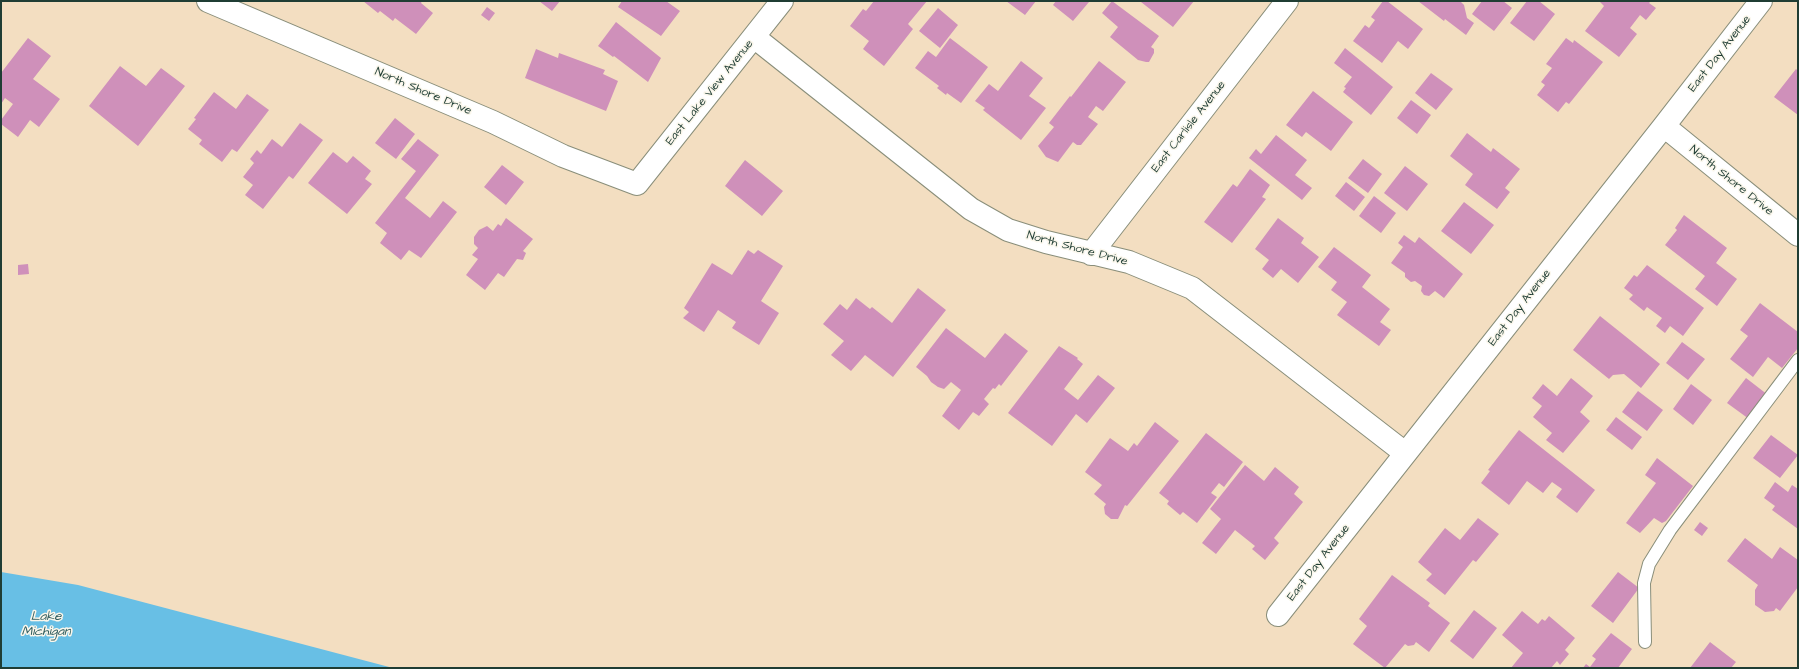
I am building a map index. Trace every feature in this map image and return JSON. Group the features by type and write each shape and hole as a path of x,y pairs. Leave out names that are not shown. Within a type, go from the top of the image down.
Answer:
{"street":[{"name":"North Shore Drive","path":"208,1 493,122 563,156 637,184"},
{"name":"East Lake View Avenue","path":"637,184 782,1"},
{"name":"East Carlisle Avenue","path":"1091,254 1286,1"},
{"name":"East Day Avenue","path":"1278,615 1761,1"},
{"name":"North Shore Drive","path":"754,37 971,209 1008,230 1091,254 1128,262 1192,288 1405,453"},
{"name":"North Shore Drive","path":"1664,126 1798,235"}],"lane":[{"path":"1645,642 1644,583 1649,564 1670,530 1798,360"}],"water":[{"name":"Lake Michigan","path":"1,572 78,585 393,668 1,668"}],"building":[{"path":"363,1 422,1 421,3 433,13 416,34 395,18 393,21 380,11 378,13"},
{"path":"539,1 560,1 552,11"},
{"path":"622,1 666,1 680,11 661,36 618,7"},
{"path":"874,1 927,1 908,24 913,29 884,66 863,49 869,41 850,26 863,9 866,11"},
{"path":"1006,1 1036,1 1025,15"},
{"path":"1056,1 1089,2 1073,21 1053,5"},
{"path":"1112,1 1159,36 1151,47 1154,49 1154,53 1149,62 1138,60 1110,37 1118,27 1102,13"},
{"path":"1194,1 1173,27 1141,2"},
{"path":"1383,1 1387,1 1423,29 1408,49 1398,41 1382,63 1353,41 1365,25 1369,28 1375,20 1371,17"},
{"path":"1418,1 1460,1 1464,5 1467,18 1474,23 1466,35 1445,19 1444,21"},
{"path":"1482,1 1503,1 1512,8 1494,31 1472,14"},
{"path":"1527,1 1539,1 1555,14 1534,41 1510,23"},
{"path":"1651,1 1649,3 1656,8 1646,20 1640,15 1630,28 1637,34 1619,57 1585,31 1604,6 1600,2"},
{"path":"487,7 495,13 489,21 481,15"},
{"path":"938,8 958,25 940,48 919,31"},
{"path":"616,22 661,58 648,82 614,56 613,57 598,46"},
{"path":"28,38 51,56 33,79 60,99 39,127 30,120 18,137 1,124 1,120 13,104 5,98 1,104 1,73"},
{"path":"950,38 988,67 961,103 947,93 946,95 937,88 939,86 915,68 928,51 936,57"},
{"path":"1566,38 1573,43 1574,40 1603,62 1569,104 1566,102 1558,112 1537,95 1545,85 1541,82 1552,68 1546,64"},
{"path":"1345,48 1393,87 1371,115 1343,92 1346,88 1344,87 1352,77 1334,63"},
{"path":"536,49 558,58 559,53 605,70 603,74 618,81 606,111 525,78"},
{"path":"1021,61 1043,78 1029,96 1046,108 1021,140 983,110 985,108 975,101 989,84 998,91"},
{"path":"1099,61 1126,82 1103,111 1096,106 1088,117 1098,124 1081,145 1077,145 1073,142 1058,162 1046,157 1038,146 1054,127 1049,123"},
{"path":"120,66 146,86 161,68 185,86 138,146 89,106"},
{"path":"1796,69 1798,71 1798,115 1774,97"},
{"path":"1431,73 1453,89 1436,110 1415,93"},
{"path":"1313,91 1353,122 1331,151 1306,132 1302,137 1286,125"},
{"path":"214,92 236,109 247,94 269,110 237,152 232,149 222,162 199,144 202,140 188,129 196,119 194,118"},
{"path":"1411,100 1431,115 1417,134 1397,118"},
{"path":"395,118 415,134 396,159 375,143"},
{"path":"300,123 323,140 293,179 289,176 263,209 245,195 253,185 243,177 254,163 250,159 257,150 261,154 272,139 282,147"},
{"path":"1467,133 1491,152 1493,148 1520,169 1505,188 1510,192 1497,209 1465,185 1473,174 1450,156"},
{"path":"1276,135 1307,160 1295,175 1312,188 1302,200 1249,158 1256,149 1261,154"},
{"path":"418,139 439,155 405,198 430,218 443,201 457,212 421,258 409,250 401,260 380,243 387,233 375,223 416,171 401,159"},
{"path":"333,152 347,163 353,156 371,171 365,179 372,184 347,214 308,183"},
{"path":"1363,159 1382,174 1368,193 1348,178"},
{"path":"745,160 783,191 762,216 725,186"},
{"path":"502,165 524,182 506,205 484,187"},
{"path":"1405,166 1428,184 1407,211 1384,193"},
{"path":"1250,169 1270,185 1262,197 1266,199 1232,243 1204,222 1233,184 1237,187"},
{"path":"1346,182 1365,197 1354,211 1335,196"},
{"path":"1374,196 1396,213 1381,233 1359,216"},
{"path":"1464,202 1494,225 1471,254 1441,231"},
{"path":"1684,215 1727,248 1716,263 1737,279 1717,306 1695,289 1705,276 1665,245 1677,230 1675,228"},
{"path":"506,218 533,239 523,251 526,253 523,260 517,259 504,277 498,273 485,290 466,275 478,259 472,255 478,248 474,244 474,237 479,230 487,226 493,231 498,224 501,226"},
{"path":"1278,218 1304,238 1301,243 1319,257 1298,283 1281,269 1273,278 1262,269 1269,260 1255,249"},
{"path":"1404,235 1415,243 1419,237 1463,274 1444,298 1435,291 1429,296 1424,295 1421,291 1422,286 1415,281 1411,282 1405,277 1405,273 1391,263 1403,247 1398,243"},
{"path":"1334,247 1371,275 1362,287 1390,309 1380,322 1391,330 1379,346 1337,315 1347,302 1331,290 1337,282 1318,267"},
{"path":"748,250 754,254 758,250 783,266 761,301 779,313 759,345 732,328 736,322 718,310 704,332 683,318 689,312 684,308 712,263 732,275"},
{"path":"28,264 29,274 18,275 18,265"},
{"path":"1647,265 1704,308 1683,336 1670,326 1665,333 1656,326 1662,318 1647,307 1644,311 1629,299 1633,295 1624,288 1634,275 1637,277"},
{"path":"918,288 946,310 893,377 865,355 851,371 831,355 844,341 823,324 840,304 847,310 856,298 870,309 872,307 892,323"},
{"path":"1760,303 1798,332 1798,348 1782,368 1768,357 1753,377 1730,359 1748,336 1740,330"},
{"path":"1600,316 1660,364 1641,388 1624,374 1613,375 1609,379 1573,350"},
{"path":"946,328 985,358 1005,333 1028,351 1001,386 999,384 995,389 993,388 984,399 989,404 979,416 973,412 959,430 942,416 961,390 951,382 944,389 938,387 916,367"},
{"path":"1682,342 1705,359 1688,380 1666,363"},
{"path":"1059,346 1078,358 1077,359 1083,364 1064,389 1078,400 1098,375 1115,388 1087,423 1076,414 1052,446 1008,413"},
{"path":"1571,378 1593,396 1580,412 1590,421 1563,453 1546,440 1552,433 1533,417 1542,406 1532,398 1543,384 1557,396"},
{"path":"1746,378 1768,395 1749,419 1727,403"},
{"path":"1691,384 1712,400 1693,425 1673,409"},
{"path":"1638,391 1663,410 1647,431 1622,412"},
{"path":"1616,417 1642,437 1632,450 1606,430"},
{"path":"1155,422 1179,441 1127,506 1125,505 1118,519 1111,519 1105,514 1104,507 1106,504 1094,494 1102,485 1085,472 1110,438 1128,451 1134,443 1137,446"},
{"path":"1519,430 1595,490 1577,513 1556,497 1562,489 1552,482 1543,493 1527,481 1509,505 1481,483 1490,471 1488,470"},
{"path":"1206,433 1243,462 1224,487 1219,483 1211,493 1217,497 1197,523 1183,512 1180,515 1167,504 1169,501 1159,493"},
{"path":"1771,435 1798,455 1780,478 1753,458"},
{"path":"1657,458 1693,486 1666,521 1662,523 1654,518 1640,533 1626,523 1656,483 1645,475"},
{"path":"1245,465 1264,481 1275,467 1299,487 1294,494 1303,502 1274,538 1279,543 1265,560 1252,549 1255,546 1235,530 1216,554 1202,543 1221,519 1210,509"},
{"path":"1775,482 1788,492 1792,485 1798,489 1798,529 1772,510 1775,506 1764,498"},
{"path":"1478,518 1499,534 1476,562 1473,560 1445,595 1426,580 1432,574 1418,562 1445,528 1460,540"},
{"path":"1700,522 1708,528 1702,536 1694,530"},
{"path":"1745,538 1772,559 1780,547 1798,560 1798,587 1780,611 1776,608 1774,611 1765,612 1755,605 1755,590 1758,585 1727,561"},
{"path":"1618,572 1639,588 1613,623 1591,606"},
{"path":"1392,575 1430,603 1428,606 1450,623 1429,652 1416,642 1414,645 1408,646 1405,644 1385,668 1353,644 1367,626 1359,619"},
{"path":"1474,610 1497,628 1473,659 1450,641"},
{"path":"1522,611 1538,624 1542,619 1545,621 1549,616 1575,638 1565,650 1569,654 1560,665 1557,661 1551,668 1511,668 1523,653 1502,635"},
{"path":"1611,633 1632,649 1618,668 1583,668 1586,664 1590,667 1596,659 1592,656"},
{"path":"1710,642 1736,662 1731,668 1690,668"}]}
